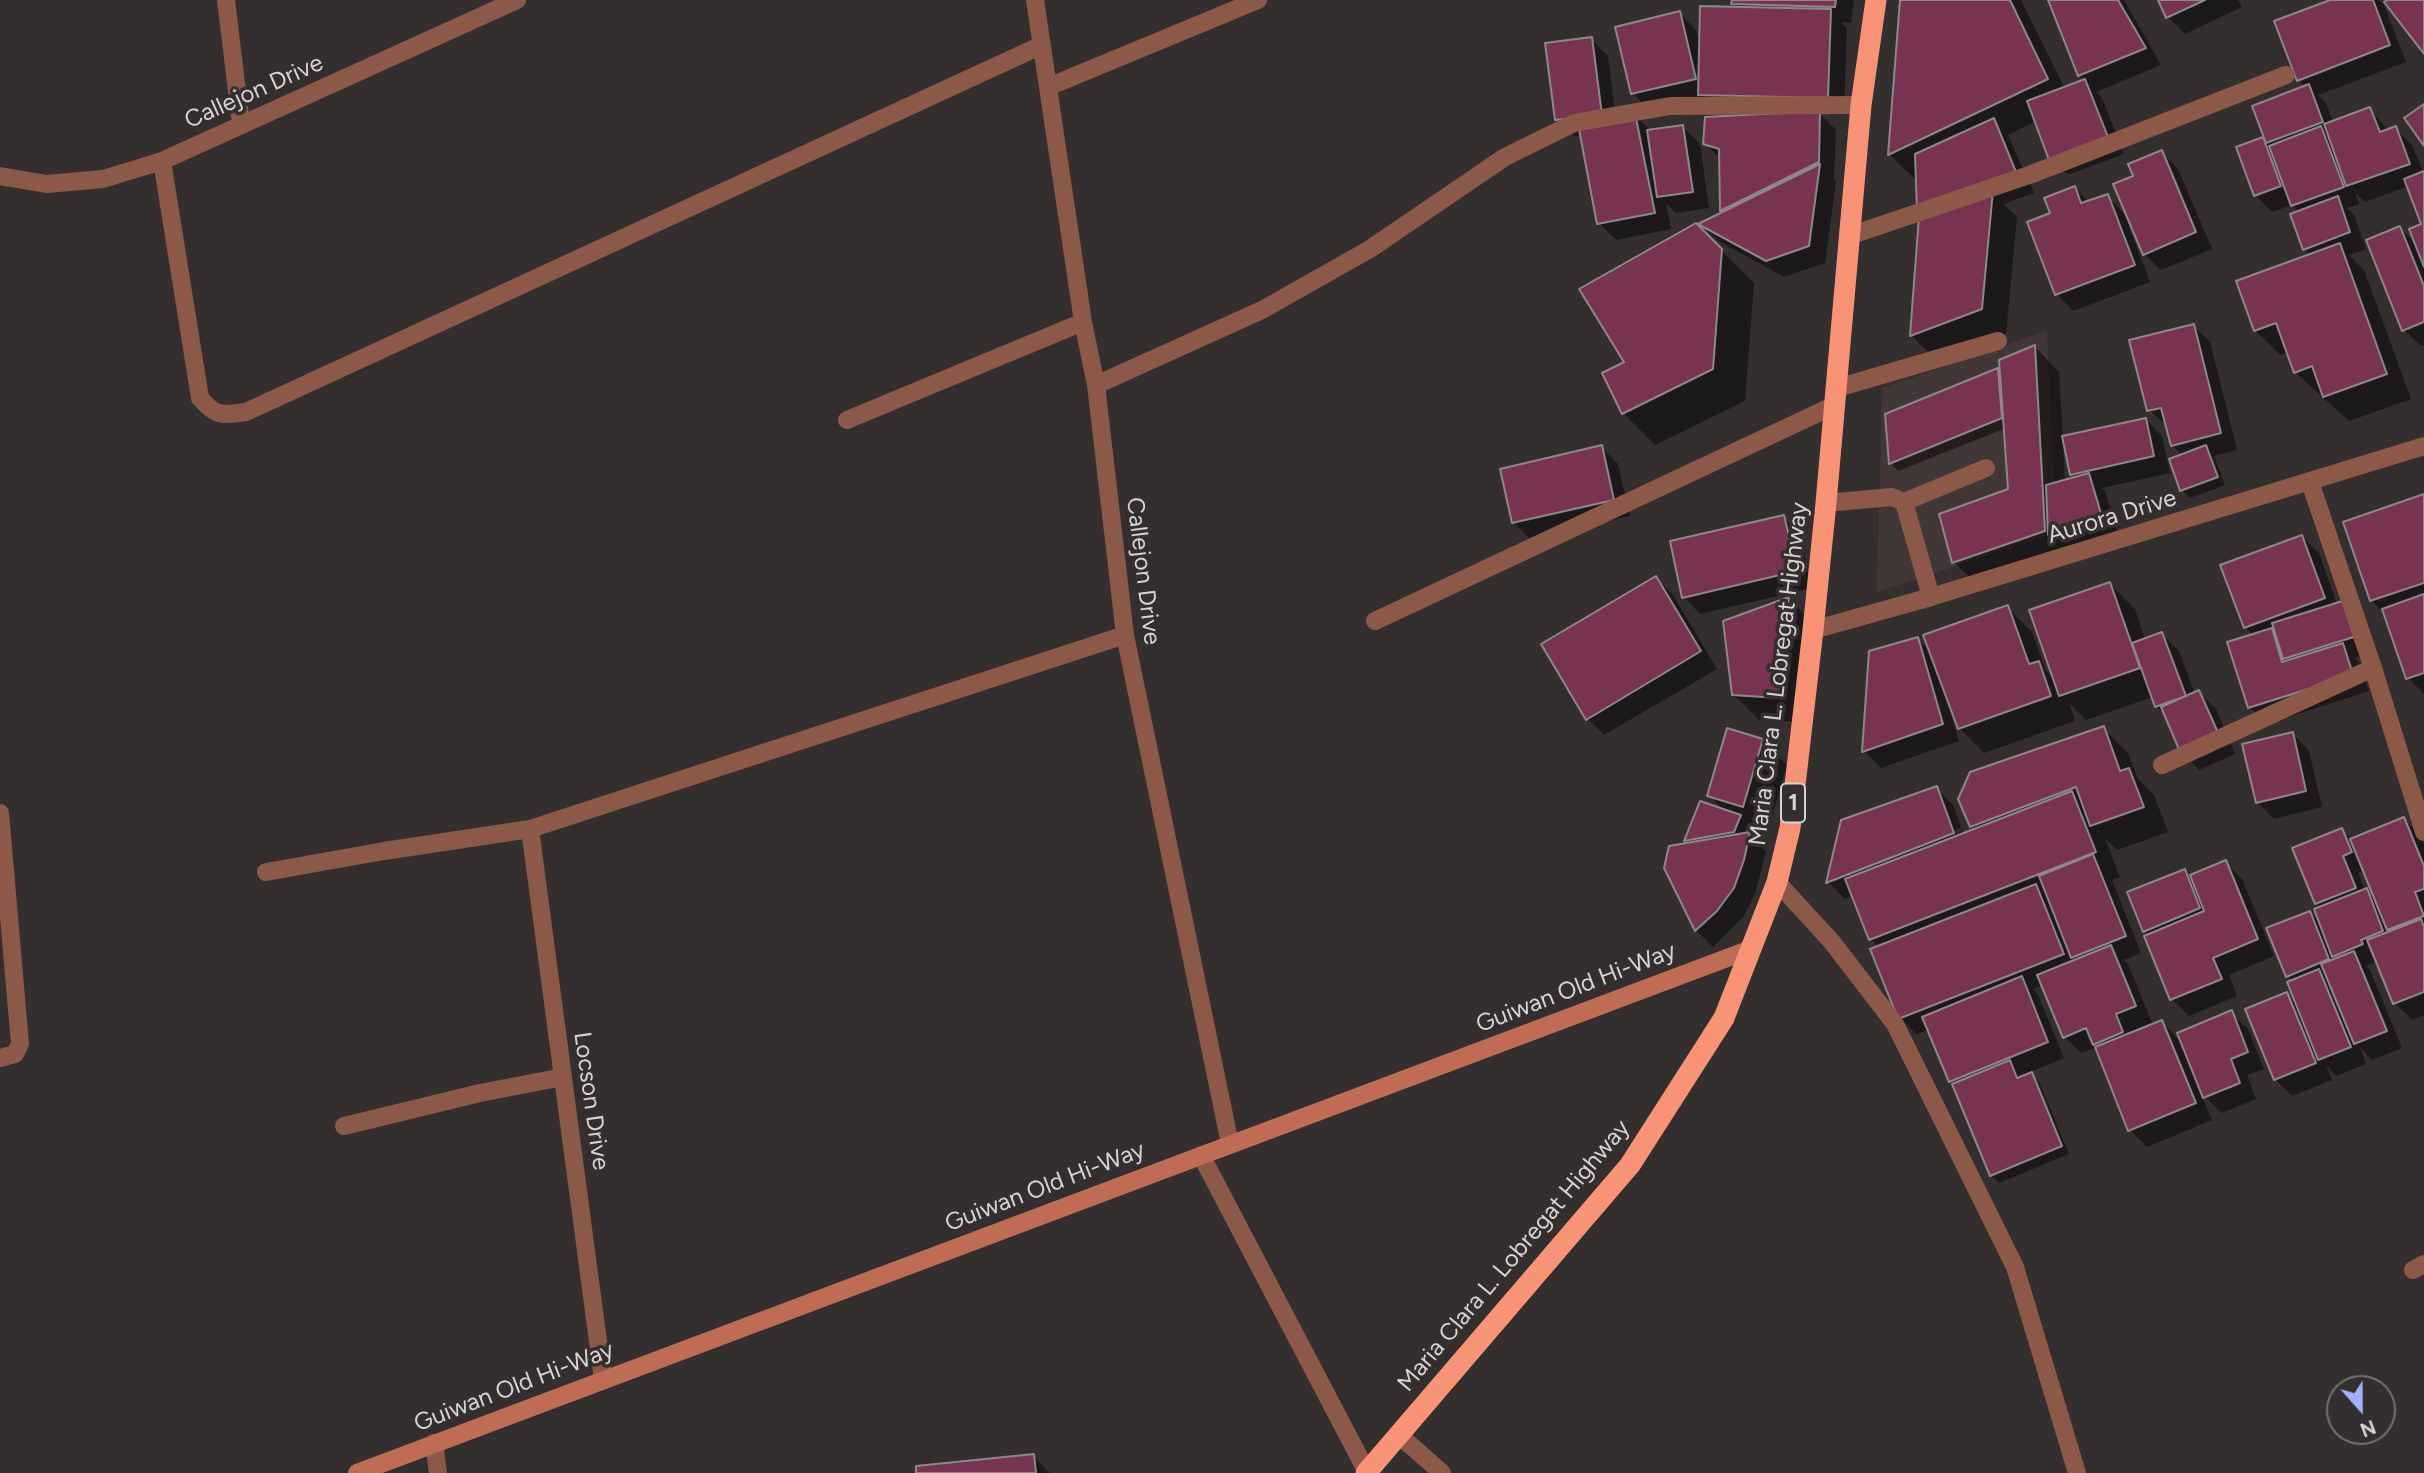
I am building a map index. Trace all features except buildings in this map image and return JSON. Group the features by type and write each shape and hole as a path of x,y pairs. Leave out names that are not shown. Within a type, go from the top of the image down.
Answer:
{"highway":[{"name":"Maria Clara L. Lobregat Highway","path":"1367,1473 1630,1165 1724,1018 1777,882 1790,828 1813,630 1861,105 1876,0"}],"street":[{"path":"226,0 241,124"},
{"name":"Callejon Drive","path":"0,176 47,184 61,183 103,179 162,161 517,0"},
{"name":"Callejon Drive","path":"1035,0 1083,322 1096,385 1125,635 1230,1144"},
{"path":"1048,87 1258,0"},
{"path":"162,161 200,398 211,411 223,415 246,412 1042,45"},
{"path":"1849,236 2032,174 2286,75"},
{"path":"1096,385 1262,310 1370,249 1505,157 1574,123 1670,106 1861,105"},
{"path":"847,420 1083,322"},
{"path":"1375,621 1836,397 1998,341"},
{"name":"Aurora Drive","path":"1813,630 1931,597 2424,446"},
{"path":"1826,503 1892,497 1904,502 1986,468"},
{"path":"2310,482 2418,795 2424,832"},
{"path":"1904,502 1931,597"},
{"path":"266,872 530,829 1125,635"},
{"path":"2162,765 2373,668"},
{"path":"0,813 20,1044 15,1054 0,1058"},
{"name":"Locson Drive","path":"530,829 603,1379"},
{"path":"1777,882 1832,942 1895,1024 2015,1266 2077,1473"},
{"name":"Guiwan Old Hi-Way","path":"357,1473 1751,949"},
{"path":"344,1126 480,1093 564,1077"},
{"path":"1201,1155 1367,1473"},
{"path":"1399,1435 1442,1473"},
{"path":"434,1443 438,1473"}],"shaded area":[{"path":"2047,331 2056,533 1877,592 1882,388"}]}
